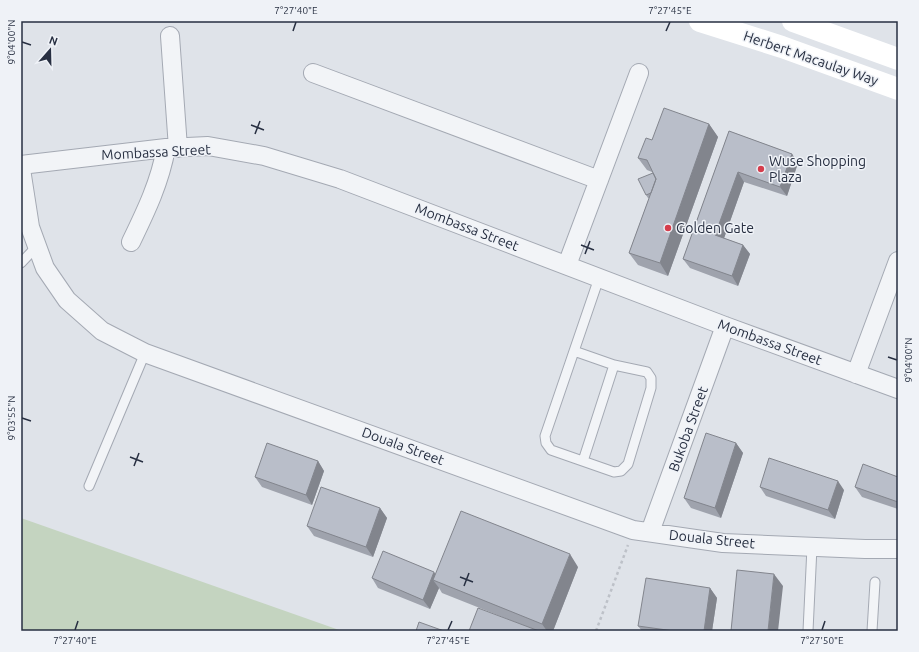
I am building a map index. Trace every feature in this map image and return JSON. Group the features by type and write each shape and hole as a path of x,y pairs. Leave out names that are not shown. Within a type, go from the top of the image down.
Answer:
{"main road":[{"name":"Herbert Macaulay Way","path":"700,21 782,47 898,89"},
{"name":"Herbert Macaulay Way","path":"793,21 898,59"}],"street":[{"path":"131,242 155,191 172,148 170,36"},
{"path":"313,73 599,180"},
{"path":"567,265 639,73"},
{"name":"Mombassa Street","path":"21,165 172,148 208,146 264,156 332,176 725,326 898,389"},
{"name":"Douala Street","path":"21,169 30,227 45,268 67,300 102,331 145,353 642,531 723,543 865,549 898,548"},
{"path":"856,374 894,286 898,261"},
{"name":"Bukoba Street","path":"642,531 725,326"}],"lane":[{"path":"21,263 37,246"},
{"path":"574,351 614,365 647,372 651,378 651,388 628,464 621,471 614,472 552,450 546,444 545,436 574,351 599,278"},
{"path":"88,486 145,353"},
{"path":"583,461 614,365"},
{"path":"808,631 812,547"},
{"path":"872,631 875,582"}],"path":[{"path":"596,631 642,531"}],"green space":[{"path":"21,518 342,631 21,631"}],"building":[{"name":"Golden Gate","path":"664,108 709,124 660,263 629,253 656,179 647,160 638,158 646,138 652,140"},
{"path":"729,131 792,154 780,187 738,172 715,235 743,245 732,276 683,259"},
{"path":"653,173 656,179 651,193 646,195 638,179"},
{"path":"706,433 736,443 715,508 684,498"},
{"path":"267,443 318,461 306,495 255,477"},
{"path":"769,458 838,481 828,510 760,487"},
{"path":"863,464 898,477 898,502 855,487"},
{"path":"321,487 380,508 366,547 307,526"},
{"path":"461,511 570,554 542,624 433,580"},
{"path":"383,551 434,572 423,600 372,578"},
{"path":"737,570 774,574 768,631 731,631"},
{"path":"646,578 710,588 704,631 674,631 638,626"},
{"path":"478,608 539,631 469,631"},
{"path":"419,622 444,631 416,631"}],"place":[{"name":"Wuse Shopping Plaza","path":"761,169"},
{"name":"Golden Gate","path":"668,228"}]}
